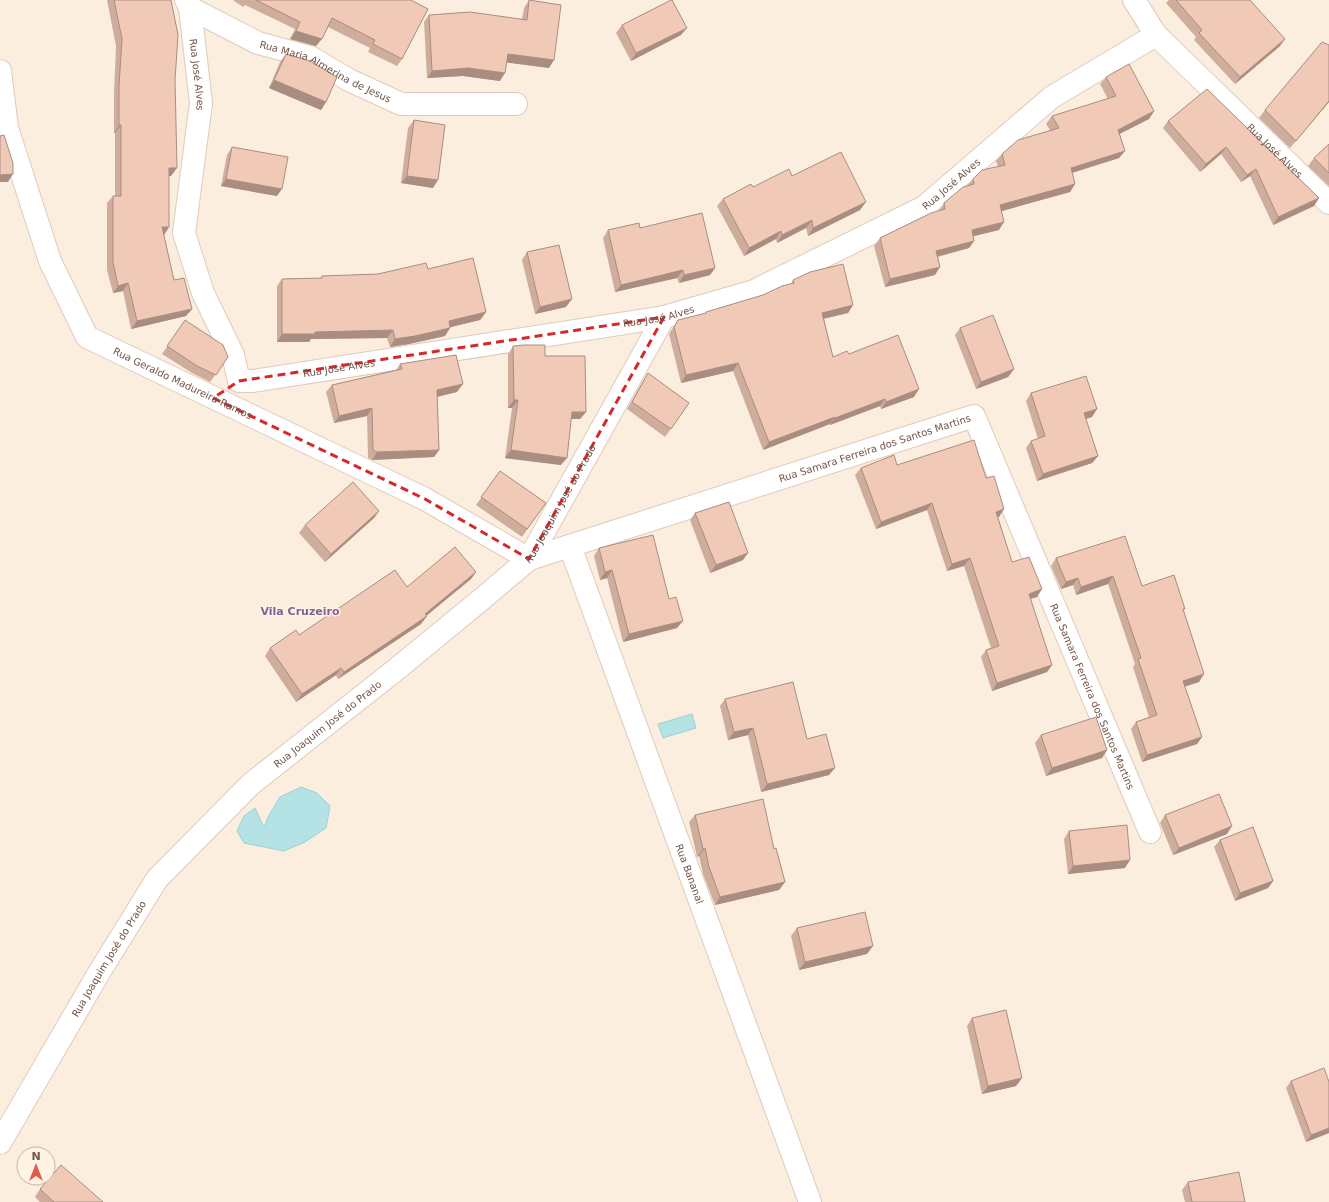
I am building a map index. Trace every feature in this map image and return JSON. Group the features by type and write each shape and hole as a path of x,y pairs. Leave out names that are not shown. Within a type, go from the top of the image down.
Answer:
{"street":[{"path":"1134,0 1156,35"},
{"name":"Rua José Alves","path":"188,4 201,103 184,233 203,293 233,355 239,381 261,380 664,317 754,291 924,207 1052,97 1156,35 1329,203"},
{"name":"Rua Maria Almerina de Jesus","path":"188,4 258,43 310,56 349,80 401,104 516,104"},
{"name":"Rua Geraldo Madureira Ramos","path":"0,71 8,128 50,261 87,337 425,499 529,558"},
{"name":"Rua Joaquim José do Prado","path":"0,1143 100,971 157,879 251,784 405,662 482,599 529,558 664,317"},
{"path":"213,398 239,381"},
{"name":"Rua Samara Ferreira dos Santos Martins","path":"529,558 974,416 1150,832"},
{"name":"Rua Bananal","path":"570,546 810,1202"}],"highlighted area":[{"path":"664,317 529,559 425,499 213,398 239,381"}],"water":[{"path":"692,714 696,728 663,738 658,724"},
{"path":"301,787 317,793 330,806 326,828 305,842 284,851 244,843 237,831 244,816 255,808 264,827 269,815 280,797"}],"building":[{"path":"114,0 171,0 178,35 175,80 177,168 169,168 169,227 162,227 174,280 184,278 192,309 137,321 128,283 118,286 113,262 113,196 121,196 121,125 119,125 119,86 122,39"},
{"path":"256,0 411,0 428,9 402,59 373,44 375,40 332,18 322,39 296,31 300,22"},
{"path":"529,0 561,5 554,60 508,54 505,73 468,68 432,71 429,15 470,12 527,20"},
{"path":"671,0 687,28 636,53 622,25"},
{"path":"1176,0 1250,0 1285,39 1240,77 1199,33 1202,30"},
{"path":"1322,42 1329,45 1329,101 1296,141 1265,110"},
{"path":"286,54 310,61 337,77 326,102 274,80"},
{"path":"1129,64 1154,111 1118,130 1125,151 1071,168 1075,184 1000,205 1004,222 972,230 974,241 936,251 940,267 890,279 880,238 931,213 945,209 944,203 963,187 974,184 973,179 982,170 1005,165 1002,154 1018,140 1059,128 1052,116 1116,96 1106,77"},
{"path":"1207,89 1319,198 1278,217 1256,169 1247,175 1226,147 1206,164 1168,121"},
{"path":"414,120 445,125 438,180 407,176"},
{"path":"4,135 13,163 13,174 0,175 0,136"},
{"path":"1329,144 1329,173 1314,158"},
{"path":"232,147 288,157 282,189 226,179"},
{"path":"841,152 866,202 813,228 812,220 782,235 781,231 749,248 723,199 751,184 753,187 789,169 792,176"},
{"path":"702,213 715,268 684,275 683,270 621,285 608,230 639,223 640,228"},
{"path":"559,245 572,299 540,307 527,252"},
{"path":"473,258 486,312 449,321 450,328 395,339 393,330 282,334 282,279 378,274 426,263 428,269"},
{"path":"843,264 853,305 822,313 833,357 847,351 849,354 898,335 919,389 886,402 885,399 769,442 738,363 686,375 674,327 678,320 763,295 782,286 794,283 793,280 810,272"},
{"path":"993,315 1014,369 981,382 960,328"},
{"path":"185,320 223,345 228,357 216,375 197,366 167,346"},
{"path":"545,345 545,356 585,356 586,412 572,412 567,458 511,450 518,400 514,400 513,346"},
{"path":"456,355 463,384 437,390 439,450 377,452 373,450 372,408 339,416 332,385 402,369 400,364"},
{"path":"648,373 689,403 671,429 632,402"},
{"path":"1086,376 1097,409 1084,413 1098,456 1043,474 1031,441 1045,436 1031,393"},
{"path":"974,440 986,478 994,476 1004,509 996,512 1012,562 1029,557 1042,589 1029,594 1052,665 997,683 986,650 999,646 970,558 952,564 932,503 881,522 861,468 894,455 897,465"},
{"path":"500,471 546,503 527,529 481,497"},
{"path":"353,482 379,511 331,554 305,525"},
{"path":"729,502 748,553 716,565 695,513"},
{"path":"653,535 669,599 676,597 683,621 629,634 612,570 605,572 599,548"},
{"path":"1125,536 1142,586 1174,575 1185,609 1183,609 1204,674 1183,681 1202,737 1147,755 1136,722 1157,715 1138,659 1141,658 1113,576 1081,587 1078,578 1066,582 1056,558"},
{"path":"455,547 476,572 425,614 427,616 344,672 341,668 302,694 270,648 296,630 299,635 395,570 407,587"},
{"path":"793,682 807,739 826,734 835,768 767,784 753,728 734,732 725,699"},
{"path":"1096,717 1107,750 1052,768 1041,735"},
{"path":"1219,794 1232,826 1179,848 1165,815"},
{"path":"763,799 774,849 776,848 785,882 720,897 709,867 705,848 703,849 695,815"},
{"path":"1127,825 1130,860 1073,866 1069,831"},
{"path":"1253,827 1273,881 1240,893 1220,840"},
{"path":"865,912 873,946 805,962 797,928"},
{"path":"1006,1010 1022,1078 988,1086 972,1018"},
{"path":"1324,1068 1329,1082 1329,1128 1311,1135 1291,1081"},
{"path":"61,1165 103,1202 54,1202 40,1189 43,1186 56,1186 56,1171"},
{"path":"1239,1172 1245,1202 1192,1202 1188,1182"}],"district":[{"name":"Vila Cruzeiro","path":"300,611"}]}
